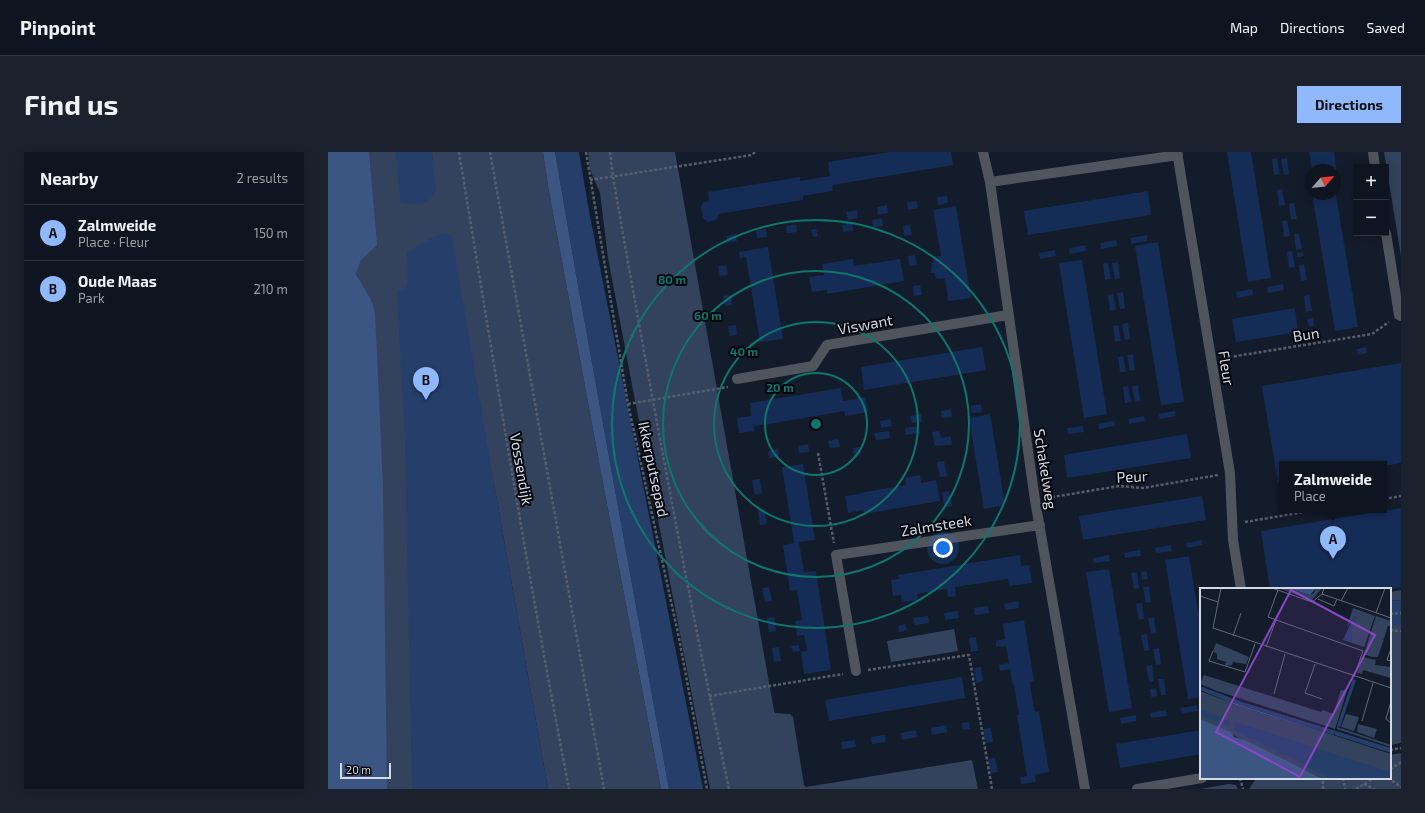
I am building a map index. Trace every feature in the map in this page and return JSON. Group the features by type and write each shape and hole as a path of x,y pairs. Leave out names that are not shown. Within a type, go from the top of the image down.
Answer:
{"street":[{"name":"Schakelweg","path":"983,152 990,182 1035,500 1085,789"},
{"path":"1373,152 1375,164"},
{"path":"990,182 1178,153"},
{"name":"Fleur","path":"1178,153 1230,473 1233,540 1241,588"},
{"path":"1387,236 1400,315"},
{"name":"Viswant","path":"737,379 813,366 827,345 1008,315"},
{"name":"Zalmsteek","path":"836,555 1040,525"},
{"path":"836,555 856,671"},
{"path":"1137,789 1200,778"}],"path":[{"name":"Vossendijk","path":"459,152 512,473 543,652 569,789"},
{"path":"490,152 604,789"},
{"name":"Ikkerputsepad","path":"586,152 628,404 679,638 707,789"},
{"path":"610,152 613,177 653,400 709,696 729,789"},
{"path":"590,180 752,155 755,152"},
{"name":"Bun","path":"1211,360 1372,334 1400,315"},
{"path":"628,404 736,385 737,379"},
{"path":"818,453 836,555"},
{"name":"Peur","path":"1035,500 1119,486 1143,488 1230,473"},
{"path":"1387,498 1401,496"},
{"path":"1233,524 1298,513"},
{"path":"1391,614 1401,613"},
{"path":"1391,630 1401,631"},
{"path":"709,696 856,671 969,655 992,789"},
{"path":"1391,750 1401,748"},
{"path":"1391,768 1401,762"},
{"path":"1240,779 1242,789"},
{"path":"1323,789 1324,779"},
{"path":"1343,779 1345,789"},
{"path":"1356,789 1372,779"},
{"path":"1389,779 1401,787"},
{"path":"1364,784 1374,789"}],"shaded area":[{"path":"328,152 369,152 377,245 361,260 356,274 371,299 375,313 383,487 387,789 328,789"},
{"path":"369,152 429,152 435,192 432,152 543,152 602,478 661,789 548,789 491,466 544,789 387,789 374,313 371,299 356,274 361,259"},
{"path":"395,152 432,152 436,190 426,202 417,204 401,203"},
{"path":"543,152 555,152 669,789 661,789 602,478"},
{"path":"555,152 579,152 589,211 703,789 669,789"},
{"path":"588,152 675,152 774,711 775,713 790,714 793,717 804,785 806,787 972,760 978,789 710,789 608,258 600,193 590,170"},
{"path":"1384,152 1401,152 1401,256 1389,183 1389,164 1386,164"},
{"path":"445,233 452,236 548,789 412,789 405,442 397,292 407,286 407,252 435,236"},
{"path":"1401,590 1401,601 1391,600 1391,592"},
{"path":"1391,600 1401,601 1401,625 1391,625"},
{"path":"1391,625 1401,625 1401,743 1391,745"},
{"path":"954,629 958,651 891,662 887,641"},
{"path":"1401,753 1401,789 1249,789 1255,780 1262,779 1391,779 1391,755"},
{"path":"1229,784 1236,785 1238,789 1200,789"}],"building":[{"path":"890,152 951,152 953,165 832,185 833,191 803,196 803,200 719,214 716,220 708,222 703,218 701,206 704,202 709,201 708,192 800,177 800,181 830,176 828,162"},
{"path":"1227,152 1251,152 1271,278 1248,282"},
{"path":"1309,152 1334,152 1336,164 1311,164"},
{"path":"1277,158 1280,174 1274,175 1272,159"},
{"path":"1287,158 1289,174 1284,175 1281,159"},
{"path":"1282,189 1285,205 1279,206 1277,190"},
{"path":"1148,191 1151,215 1028,235 1024,211"},
{"path":"947,196 948,203 938,205 937,197"},
{"path":"1313,200 1337,200 1358,327 1335,331"},
{"path":"917,201 918,208 908,210 907,202"},
{"path":"1294,203 1297,219 1291,220 1289,204"},
{"path":"887,205 888,213 878,215 877,207"},
{"path":"956,206 971,298 948,301 945,278 937,279 934,273 931,273 932,262 934,262 933,257 941,256 933,210"},
{"path":"857,210 858,218 848,220 846,212"},
{"path":"882,218 883,226 873,227 872,220"},
{"path":"1287,220 1290,236 1284,237 1282,221"},
{"path":"852,223 853,231 843,232 842,225"},
{"path":"796,224 797,232 787,233 786,226"},
{"path":"910,225 912,235 904,236 903,226"},
{"path":"766,229 767,237 757,238 756,231"},
{"path":"816,229 818,236 813,237 811,230"},
{"path":"736,234 737,241 727,243 726,236"},
{"path":"1294,234 1299,234 1302,249 1296,250"},
{"path":"1147,235 1147,241 1131,244 1131,238"},
{"path":"1116,240 1117,246 1101,249 1100,243"},
{"path":"1158,242 1184,402 1161,405 1135,246"},
{"path":"1085,245 1086,251 1070,254 1069,248"},
{"path":"768,247 783,339 760,342 746,257 740,258 739,252"},
{"path":"1055,250 1056,256 1040,259 1039,253"},
{"path":"1292,251 1295,267 1289,268 1287,252"},
{"path":"1303,252 1304,256 1297,257 1297,253"},
{"path":"915,255 917,265 909,266 908,256"},
{"path":"853,259 854,266 900,259 904,281 827,294 827,290 812,292 809,277 824,275 822,264"},
{"path":"1082,260 1107,414 1084,418 1059,263"},
{"path":"1118,262 1120,278 1115,279 1112,263"},
{"path":"1108,263 1111,279 1105,280 1103,264"},
{"path":"1304,264 1307,280 1301,281 1299,265"},
{"path":"726,265 728,275 720,276 718,266"},
{"path":"1283,284 1284,290 1268,293 1267,287"},
{"path":"920,285 922,295 914,296 913,286"},
{"path":"1252,289 1253,295 1237,298 1236,292"},
{"path":"1123,292 1125,308 1120,309 1117,293"},
{"path":"1113,294 1116,310 1110,311 1108,295"},
{"path":"731,295 732,305 725,306 723,296"},
{"path":"1309,295 1312,311 1306,312 1304,296"},
{"path":"1295,308 1298,332 1236,342 1232,319"},
{"path":"1313,318 1314,326 1309,327 1307,319"},
{"path":"1128,323 1130,339 1125,340 1122,324"},
{"path":"736,325 737,335 730,336 728,326"},
{"path":"1118,325 1121,341 1115,342 1113,326"},
{"path":"982,347 986,370 864,390 861,367"},
{"path":"1366,347 1367,353 1358,355 1357,349"},
{"path":"1133,354 1135,370 1130,371 1127,355"},
{"path":"1123,356 1126,372 1120,372 1118,357"},
{"path":"1401,363 1401,463 1387,465 1387,461 1279,461 1278,483 1262,386"},
{"path":"1138,385 1140,401 1135,402 1132,386"},
{"path":"1128,386 1131,402 1125,403 1123,387"},
{"path":"841,388 843,401 865,397 868,412 845,416 844,411 754,426 755,431 739,433 737,418 751,416 750,403"},
{"path":"981,404 982,412 972,413 971,406"},
{"path":"951,409 952,417 942,418 941,411"},
{"path":"1175,411 1176,416 1160,419 1159,414"},
{"path":"921,414 922,422 912,423 910,416"},
{"path":"990,414 1005,505 984,509 969,418"},
{"path":"1144,416 1145,421 1129,424 1129,419"},
{"path":"890,419 892,426 881,428 880,421"},
{"path":"1114,421 1115,426 1099,429 1098,424"},
{"path":"919,426 920,433 906,435 905,428"},
{"path":"1083,426 1084,432 1068,434 1067,428"},
{"path":"889,431 890,438 876,440 874,433"},
{"path":"939,431 941,438 951,436 952,445 935,446 932,432"},
{"path":"1187,434 1191,458 1067,478 1064,455"},
{"path":"838,439 840,447 830,448 828,441"},
{"path":"808,444 809,452 799,453 798,446"},
{"path":"860,447 861,454 854,456 853,448"},
{"path":"778,449 779,457 769,458 768,451"},
{"path":"944,461 947,476 940,477 937,462"},
{"path":"803,464 815,540 799,542 804,572 816,571 831,670 804,674 801,652 807,651 804,635 797,636 795,621 802,620 797,590 790,591 783,545 794,543 782,467"},
{"path":"920,475 921,483 936,480 940,501 864,514 863,510 848,513 845,496 906,485 905,478"},
{"path":"760,479 762,493 755,495 752,480"},
{"path":"949,491 952,506 944,507 942,492"},
{"path":"1202,496 1206,520 1083,540 1079,516"},
{"path":"1401,508 1401,587 1391,589 1270,588 1261,531 1371,513 1387,513 1387,510"},
{"path":"764,509 767,524 760,525 758,510"},
{"path":"1202,540 1202,545 1187,548 1186,543"},
{"path":"1171,545 1172,551 1156,553 1155,548"},
{"path":"1140,550 1141,556 1125,558 1124,553"},
{"path":"1020,555 1021,566 1029,565 1032,583 1009,586 1008,579 955,587 956,596 948,597 947,589 917,594 918,600 902,602 901,595 893,596 891,580 899,579 898,575"},
{"path":"1109,555 1110,561 1094,563 1093,558"},
{"path":"1189,556 1200,624 1200,697 1188,699 1165,560"},
{"path":"1109,569 1132,708 1109,712 1086,572"},
{"path":"1146,571 1148,579 1142,580 1141,572"},
{"path":"1137,572 1139,588 1134,589 1131,573"},
{"path":"1149,586 1151,602 1146,603 1143,587"},
{"path":"769,587 772,601 765,602 762,588"},
{"path":"1018,601 1019,608 1005,610 1004,604"},
{"path":"1142,603 1144,619 1139,620 1136,604"},
{"path":"988,606 989,613 975,615 974,608"},
{"path":"958,611 959,618 945,620 944,613"},
{"path":"928,616 929,623 915,625 913,618"},
{"path":"774,617 776,631 769,632 767,618"},
{"path":"1154,617 1156,633 1151,634 1148,618"},
{"path":"1024,620 1034,681 1030,682 1032,697 1035,712 1039,711 1049,772 1035,775 1036,782 1021,784 1020,777 1027,776 1017,715 1019,715 1014,685 1010,669 1000,671 999,665 1009,663 1006,646 996,647 996,641 1005,639 1003,624"},
{"path":"905,624 907,630 899,632 898,626"},
{"path":"1147,634 1149,650 1144,651 1141,635"},
{"path":"976,637 978,651 971,652 969,638"},
{"path":"799,645 800,651 793,652 791,646"},
{"path":"779,647 781,661 774,662 772,648"},
{"path":"1159,648 1161,664 1156,665 1153,649"},
{"path":"1152,665 1154,681 1149,682 1146,666"},
{"path":"981,667 983,681 976,683 974,668"},
{"path":"962,677 965,698 829,721 825,700"},
{"path":"1158,679 1164,679 1166,695 1161,695"},
{"path":"1156,688 1157,696 1151,697 1150,689"},
{"path":"1197,705 1198,711 1182,713 1181,708"},
{"path":"1166,710 1167,716 1151,718 1150,713"},
{"path":"1136,715 1136,721 1121,724 1120,718"},
{"path":"969,722 970,729 963,730 962,723"},
{"path":"946,725 947,732 932,735 931,728"},
{"path":"991,728 993,742 986,743 983,729"},
{"path":"916,730 917,737 902,740 901,733"},
{"path":"1200,730 1200,754 1120,768 1116,744"},
{"path":"885,735 886,742 872,744 871,737"},
{"path":"855,740 856,747 842,749 841,742"},
{"path":"995,758 998,772 991,773 988,759"}],"place":[{"name":"Oude Maas","path":"426,400"},
{"name":"Zalmweide","path":"1333,559"}]}
